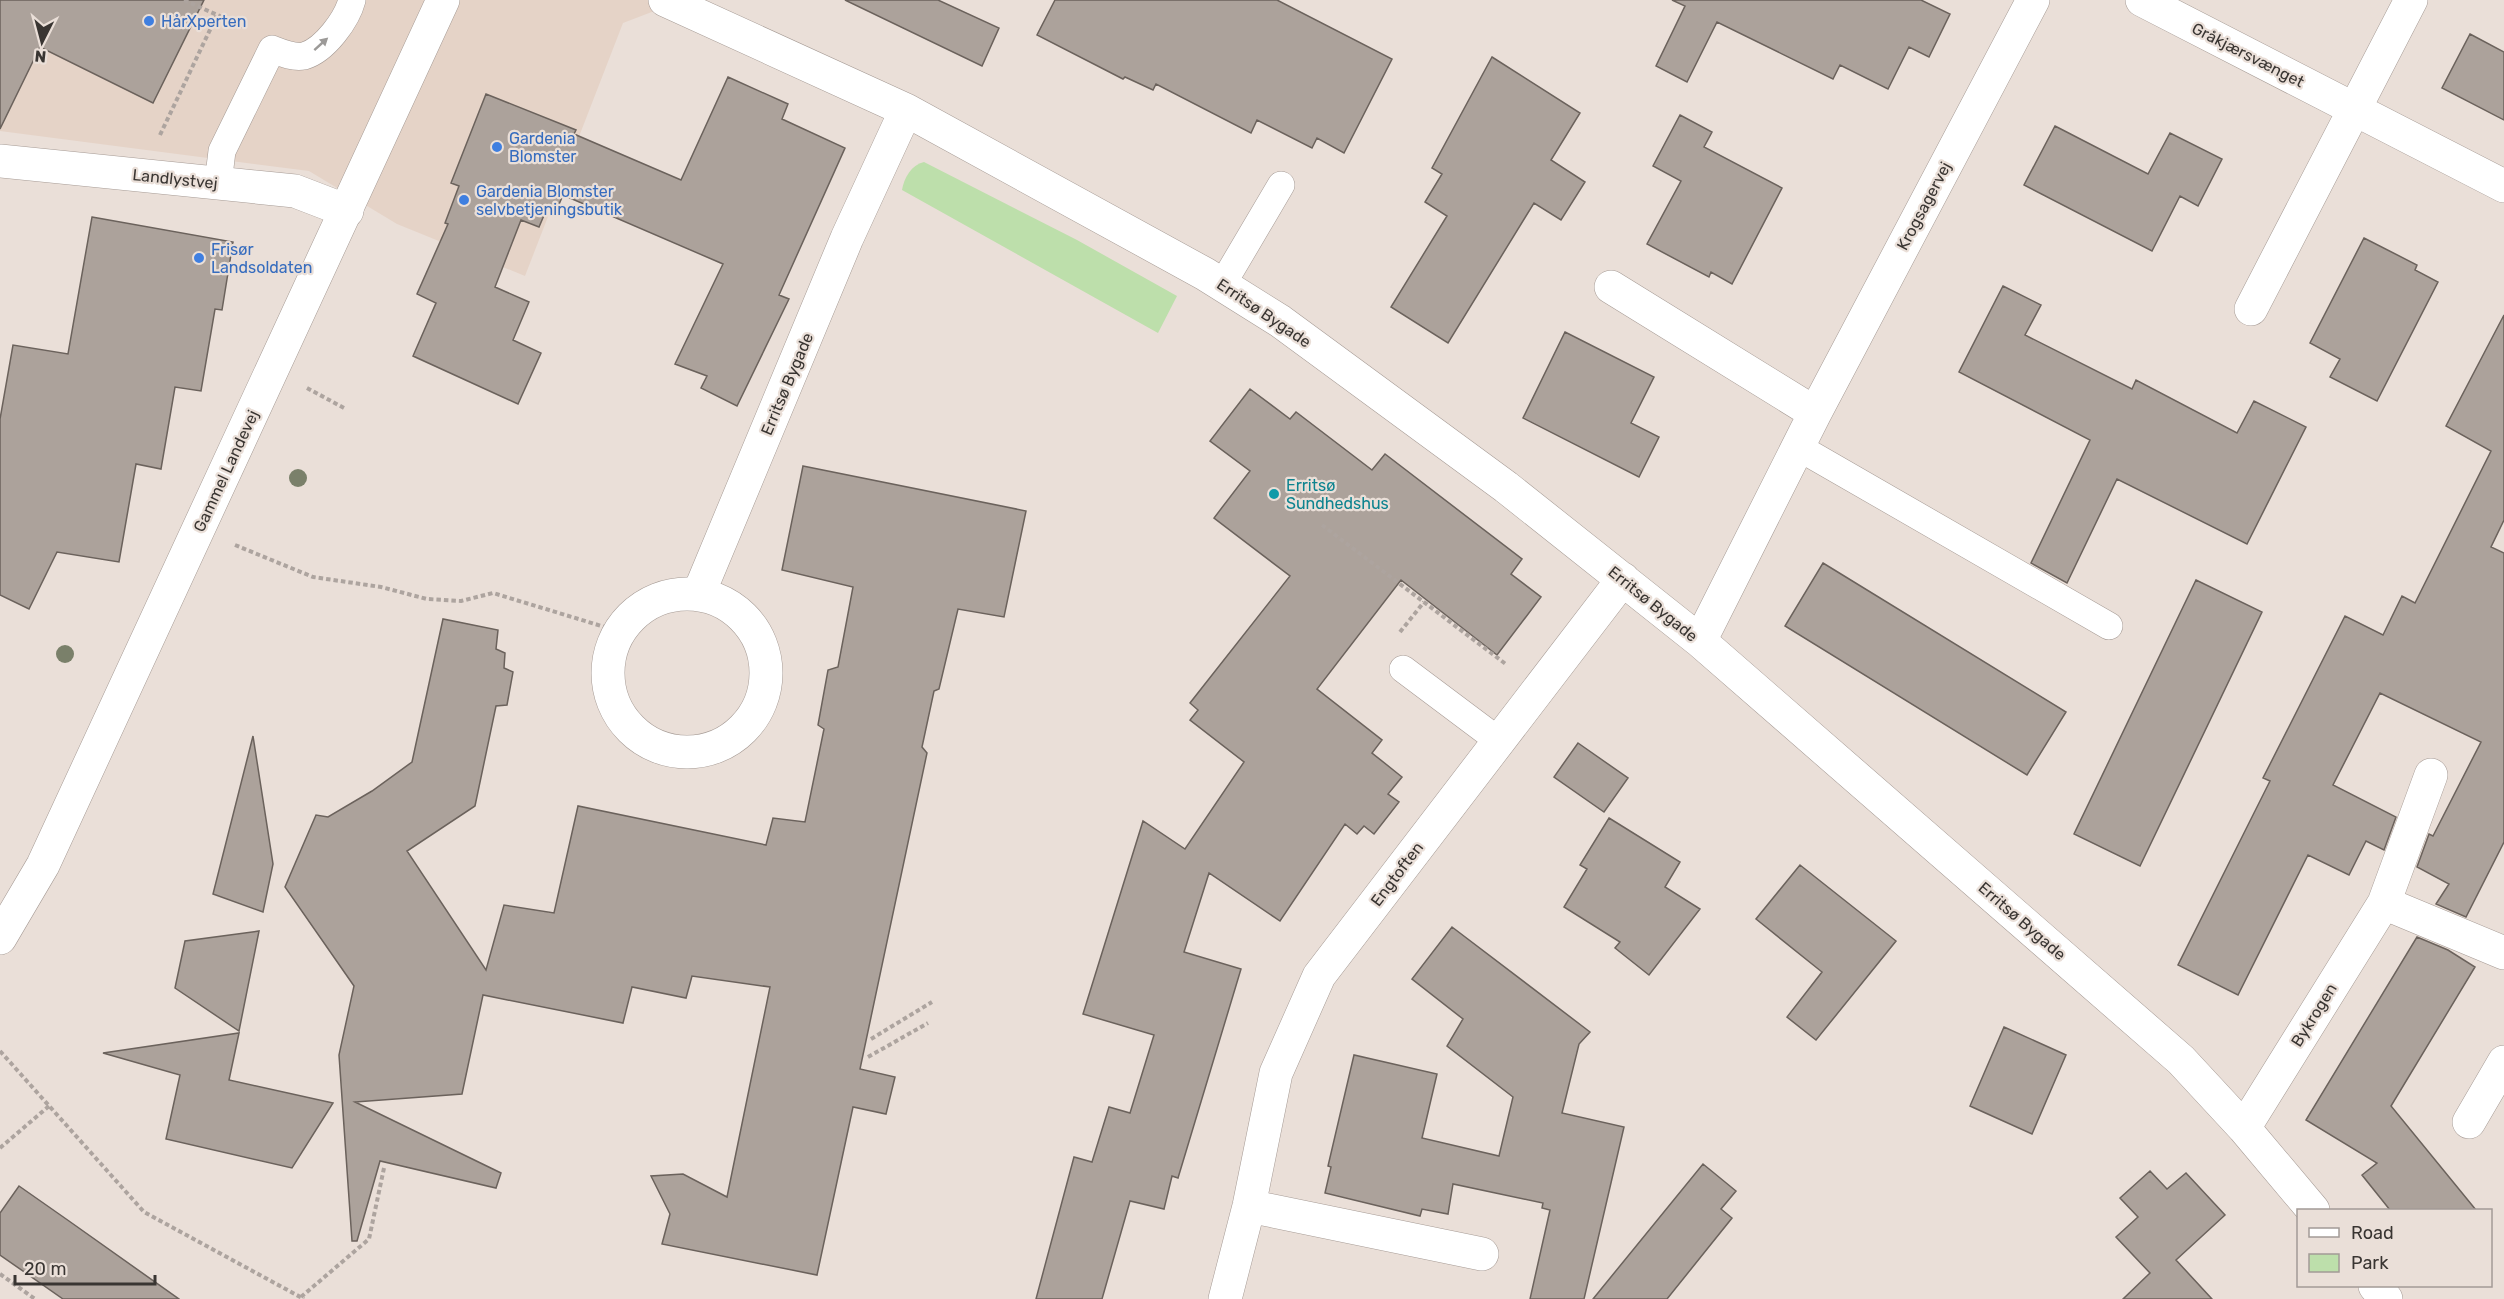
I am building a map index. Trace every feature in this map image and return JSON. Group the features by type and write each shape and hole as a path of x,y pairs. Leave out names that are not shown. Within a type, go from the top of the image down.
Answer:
{"street":[{"name":"Gammel Landevej","path":"0,938 43,865 347,212 443,0"},
{"name":"Erritsø Bygade","path":"665,0 906,110 1222,285 1280,321 1468,459 1700,641 2181,1060 2244,1128 2312,1209"},
{"name":"Krogsagervej","path":"1700,641 1815,412 2033,0"},
{"name":"Gråkjærsvænget","path":"2142,0 2504,186"},
{"path":"2251,309 2411,0"},
{"name":"Erritsø Bygade","path":"699,593 847,238 906,110"},
{"name":"Landlystvej","path":"0,161 295,191 347,212"},
{"path":"1611,287 1815,412"},
{"name":"Engtoften","path":"1225,1299 1249,1206 1276,1073 1319,976 1623,579"},
{"path":"699,593 741,612 765,651 766,696 742,735 700,754 655,748 620,719 606,675 618,631 624,622 658,598 699,593"},
{"name":"Bykrogen","path":"2244,1128 2384,903 2431,775"},
{"path":"2384,903 2504,953"},
{"path":"2469,1122 2504,1062"},
{"path":"1249,1206 1482,1254"}],"lane":[{"path":"218,184 222,152 272,49 288,56 304,56 322,46 349,12 352,0"},
{"path":"1222,285 1281,185"},
{"path":"1798,447 2109,626"},
{"path":"1403,669 1499,741"}],"path":[{"path":"184,0 276,41 272,49"},
{"path":"152,177 156,143 217,15"},
{"path":"1322,525 1539,689"},
{"path":"199,530 313,577 381,587 427,599 461,602 494,593 618,631"},
{"path":"871,1039 932,1002"},
{"path":"868,1057 928,1023"},
{"path":"0,1052 144,1212 302,1298 369,1239 384,1168"},
{"path":"0,1149 49,1105"},
{"path":"0,1274 35,1299"}],"shaded area":[{"path":"0,0 683,0 623,23 525,276 397,224 309,171 0,131"}],"green space":[{"path":"924,162 1077,240 1177,296 1158,333 902,190 909,173 915,166"}],"building":[{"path":"0,0 204,0 153,103 40,47 0,129"},
{"path":"845,0 938,0 999,28 982,66"},
{"path":"1055,0 1277,0 1392,59 1344,153 1317,138 1312,148 1257,120 1251,133 1156,84 1153,90 1125,77 1123,79 1037,35"},
{"path":"1672,0 1921,0 1950,14 1929,57 1909,47 1888,89 1840,65 1833,79 1717,22 1687,82 1656,66 1685,6"},
{"path":"2470,34 2504,52 2504,120 2442,88"},
{"path":"1492,57 1580,113 1551,160 1585,182 1561,220 1534,203 1448,343 1391,307 1447,216 1425,202 1442,174 1432,168"},
{"path":"728,77 788,104 782,119 845,148 779,295 789,299 737,406 701,388 707,376 675,364 723,264 563,195 557,209 548,206 539,227 521,220 495,287 529,302 513,340 541,353 518,404 413,356 436,303 417,294 448,224 445,223 459,186 451,183 486,94 576,130 574,134 681,180"},
{"path":"1680,115 1712,132 1704,147 1782,188 1732,284 1711,272 1709,277 1647,244 1681,181 1653,166"},
{"path":"2055,126 2148,174 2170,133 2222,159 2198,206 2180,196 2152,251 2024,185"},
{"path":"92,217 233,242 222,310 215,309 201,391 175,387 161,469 136,464 119,562 57,552 29,609 0,595 0,419 13,345 68,354"},
{"path":"2364,238 2417,265 2415,270 2438,282 2377,401 2330,377 2340,359 2310,343"},
{"path":"2003,286 2041,305 2025,335 2132,389 2136,380 2237,433 2254,401 2306,427 2247,544 2117,479 2067,583 2031,563 2090,440 1959,372"},
{"path":"2504,315 2504,520 2491,547 2504,553 2504,842 2466,917 2436,904 2449,884 2417,867 2429,834 2433,836 2481,742 2380,693 2333,785 2396,817 2384,850 2366,841 2349,875 2308,855 2238,995 2178,965 2270,781 2263,778 2345,616 2383,635 2402,596 2415,603 2491,451 2446,426"},
{"path":"1565,332 1654,377 1631,423 1659,437 1639,477 1523,418"},
{"path":"1250,389 1290,419 1296,412 1372,470 1385,454 1522,559 1511,574 1541,597 1497,655 1401,580 1317,689 1382,740 1372,753 1402,777 1388,794 1399,802 1374,834 1364,826 1357,834 1345,824 1280,921 1209,873 1184,952 1241,969 1178,1178 1172,1176 1164,1209 1130,1201 1102,1299 1036,1299 1074,1157 1092,1162 1109,1107 1130,1113 1154,1035 1083,1014 1143,821 1185,849 1244,762 1190,720 1198,710 1190,703 1290,576 1214,518 1250,471 1210,441"},
{"path":"803,466 1026,511 1004,617 958,609 939,689 934,691 922,747 927,753 860,1069 895,1077 886,1114 853,1107 817,1275 662,1244 670,1214 651,1176 683,1174 727,1197 770,987 692,976 686,998 632,987 623,1023 483,995 462,1094 355,1102 501,1173 496,1188 380,1161 357,1241 352,1241 339,1055 354,986 285,887 316,815 328,817 372,791 412,762 443,619 498,630 496,649 505,653 504,668 513,672 507,705 496,706 475,806 407,851 486,970 504,905 554,913 578,806 766,845 773,818 805,822 824,729 818,725 828,670 838,667 853,587 782,570"},
{"path":"1823,563 2066,712 2027,775 1785,626"},
{"path":"2196,580 2262,612 2140,866 2074,834"},
{"path":"253,736 273,864 263,912 213,894"},
{"path":"1578,743 1628,778 1604,812 1554,777"},
{"path":"1609,818 1680,862 1665,887 1700,909 1649,975 1615,948 1620,942 1564,907 1587,869 1580,865"},
{"path":"1800,865 1896,941 1816,1040 1787,1017 1822,972 1756,919"},
{"path":"1452,927 1590,1032 1579,1044 1562,1113 1624,1127 1584,1299 1530,1299 1550,1210 1542,1208 1543,1203 1453,1184 1448,1214 1422,1209 1420,1216 1325,1193 1331,1167 1328,1166 1354,1055 1437,1074 1422,1138 1499,1156 1513,1097 1447,1046 1463,1019 1412,979"},
{"path":"259,931 239,1031 175,988 185,941"},
{"path":"2417,937 2448,950 2475,967 2391,1106 2475,1209 2389,1209 2362,1175 2377,1163 2306,1120"},
{"path":"2004,1027 2066,1055 2032,1134 1970,1106"},
{"path":"239,1033 229,1080 333,1103 292,1168 166,1139 180,1075 103,1053"},
{"path":"1703,1164 1736,1191 1721,1209 1732,1218 1667,1299 1593,1299"},
{"path":"2150,1171 2167,1189 2186,1173 2225,1215 2176,1260 2212,1299 2123,1299 2150,1273 2116,1237 2138,1217 2120,1198"},
{"path":"19,1186 179,1299 63,1299 0,1255 0,1213"}],"place":[{"name":"HårXperten","path":"149,21"},
{"name":"Gardenia Blomster","path":"497,147"},
{"name":"Gardenia Blomster selvbetjeningsbutik","path":"464,200"},
{"name":"Frisør Landsoldaten","path":"199,258"},
{"name":"Erritsø Sundhedshus","path":"1274,494"}]}
